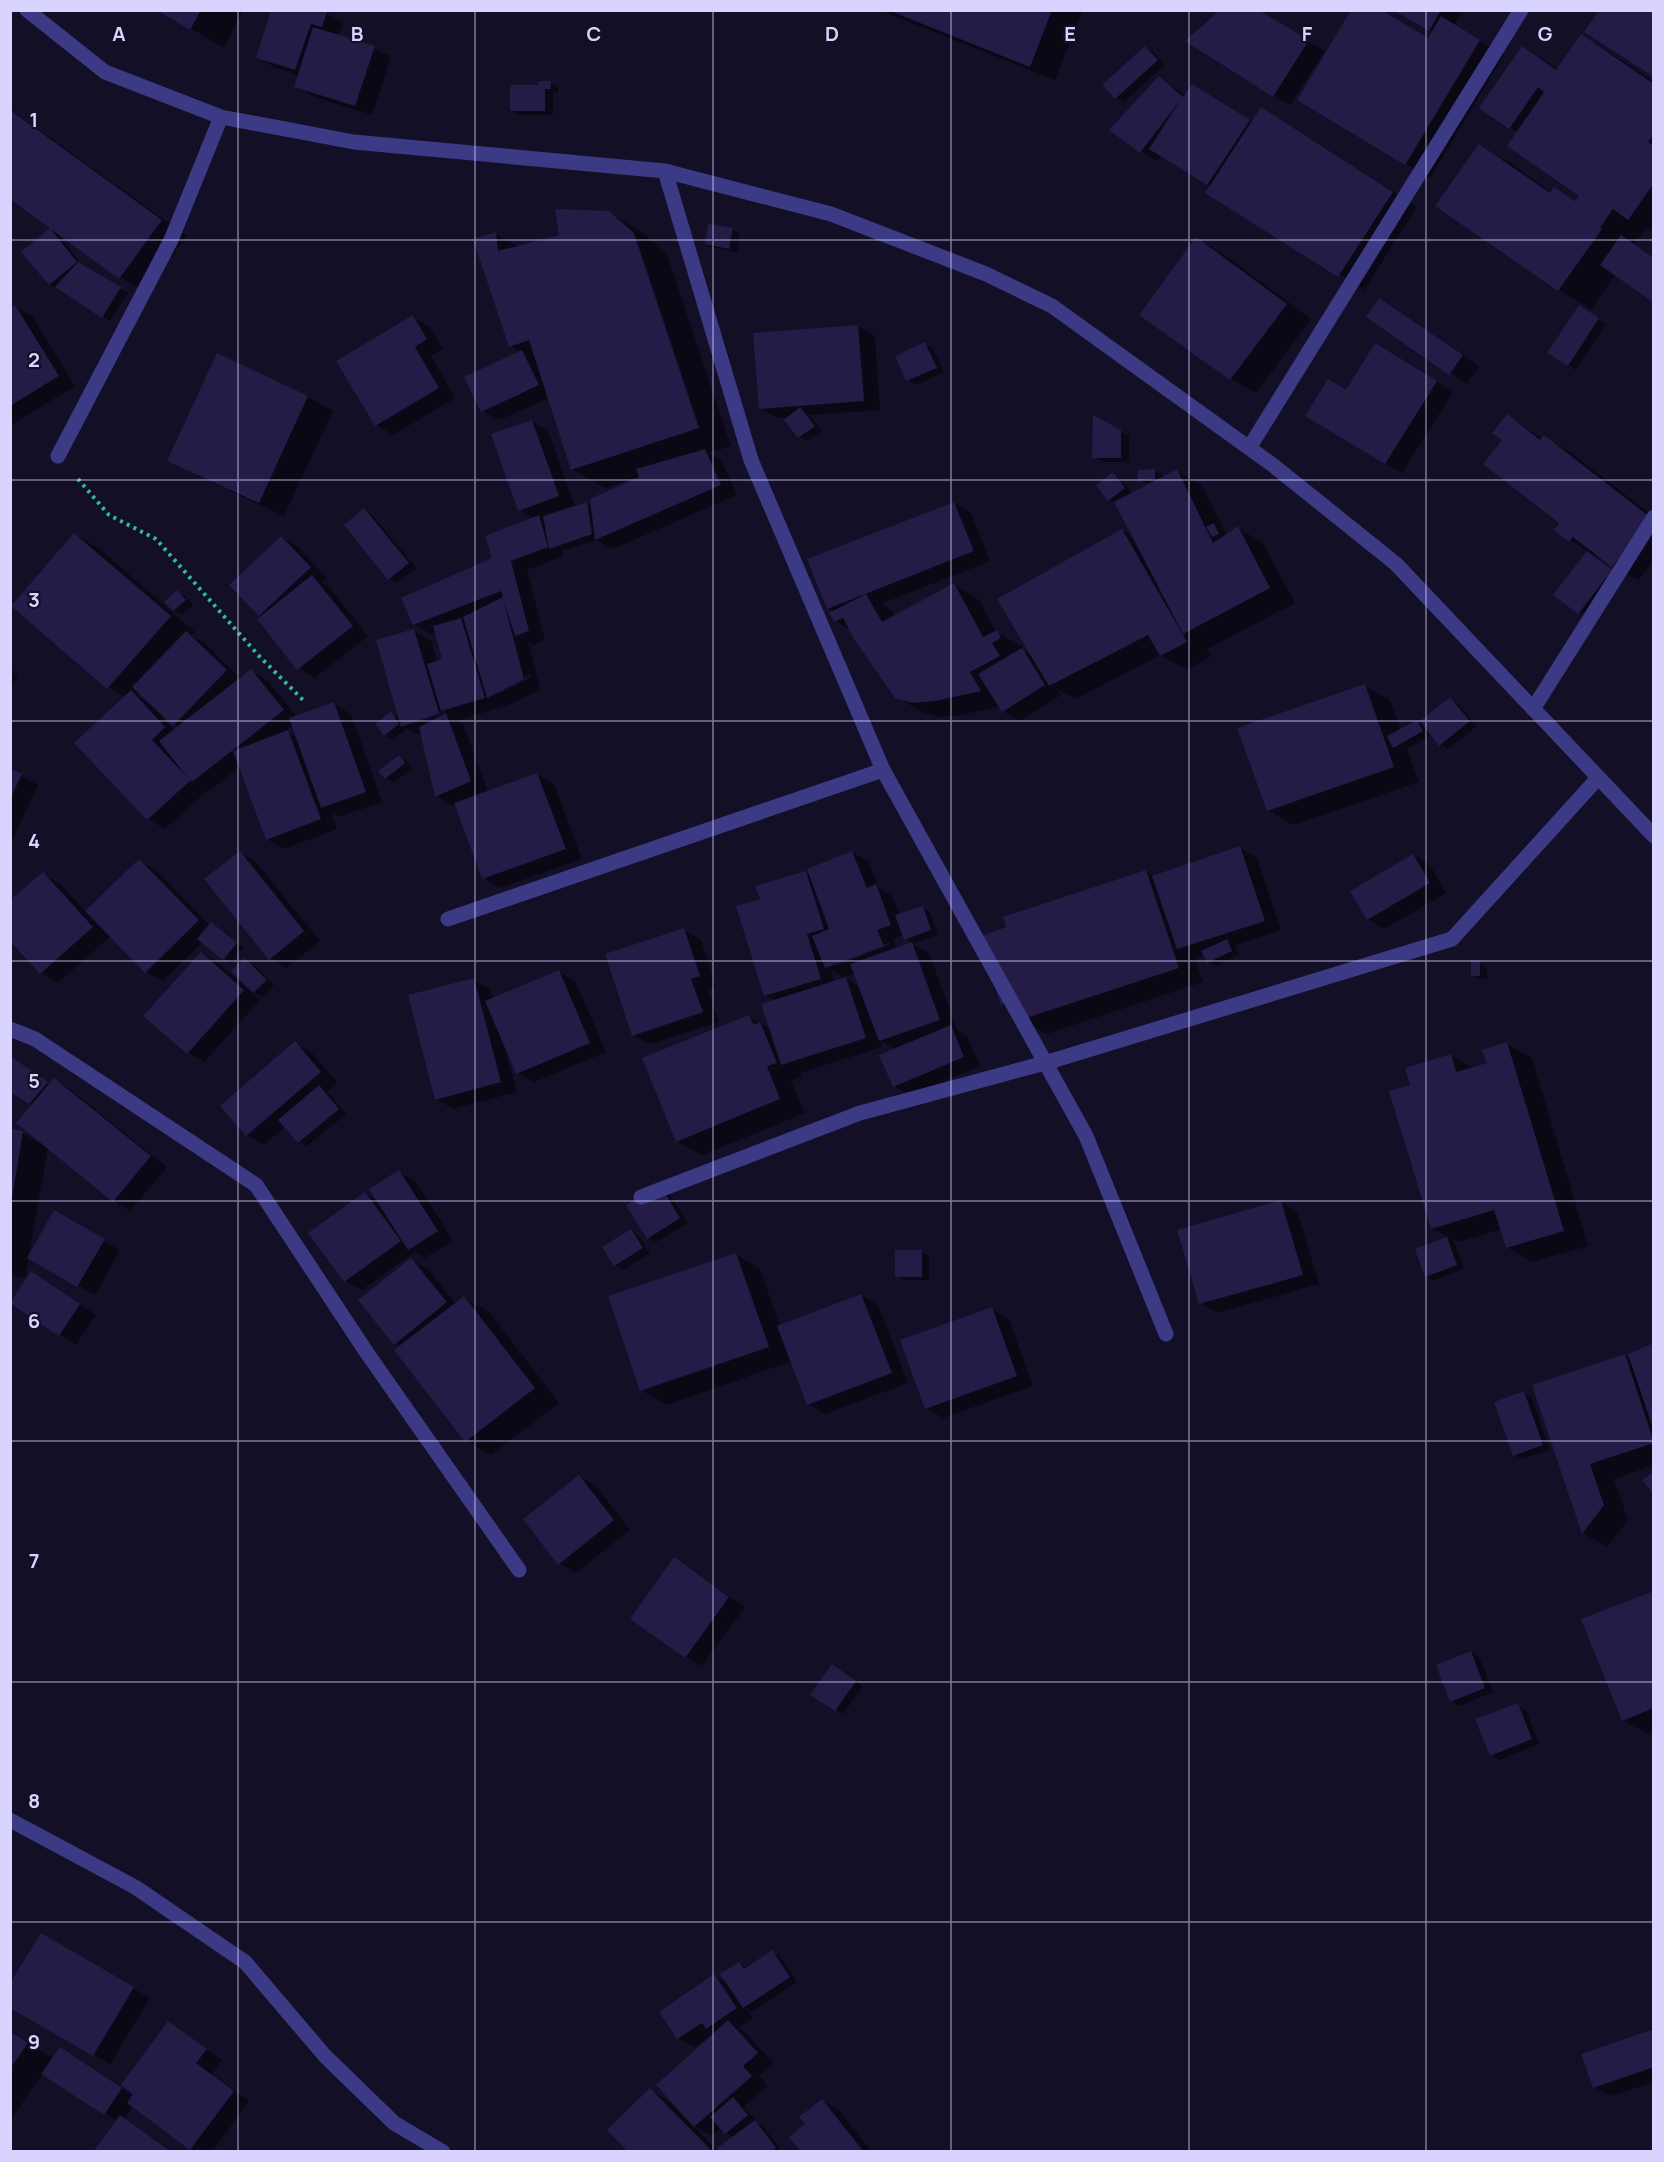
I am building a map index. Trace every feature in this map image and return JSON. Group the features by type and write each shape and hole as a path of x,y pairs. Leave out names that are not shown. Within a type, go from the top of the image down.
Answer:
{"street":[{"path":"27,10 105,72 221,117 354,142 665,171 831,214 995,279 1053,306 1274,466 1396,564 1653,836"},
{"path":"1249,448 1521,10"},
{"path":"58,456 171,240 221,117"},
{"path":"665,171 751,460 883,770 1086,1136 1166,1334"},
{"path":"1533,709 1653,517"},
{"path":"448,920 883,770"},
{"path":"641,1197 860,1113 1045,1063 1452,939 1598,778"},
{"path":"10,1029 35,1039 256,1185 367,1353 519,1570"},
{"path":"10,1820 135,1887 245,1962 325,2056 394,2123 443,2151"}],"path":[{"path":"58,456 109,515 156,539 259,656 304,701"}],"building":[{"path":"157,10 201,10 190,30"},
{"path":"271,10 327,12 322,27 311,24 295,70 256,58"},
{"path":"888,10 1052,10 1030,67"},
{"path":"1220,10 1258,10 1309,40 1273,97 1185,41"},
{"path":"1351,10 1381,10 1428,38 1441,16 1480,40 1405,165 1297,100"},
{"path":"1393,10 1441,10 1429,31"},
{"path":"1599,10 1654,10 1654,77 1584,32"},
{"path":"313,27 375,46 355,106 294,87"},
{"path":"1581,34 1654,84 1654,134 1648,142 1654,146 1654,183 1628,220 1613,209 1600,228 1602,229 1558,291 1435,206 1479,144 1550,193 1554,187 1575,201 1579,196 1507,146 1544,92 1538,87 1509,129 1479,108 1522,46 1556,70"},
{"path":"1145,46 1158,60 1115,99 1102,85"},
{"path":"1159,76 1183,97 1192,84 1250,120 1207,185 1149,149 1181,99 1140,153 1109,130"},
{"path":"538,81 551,81 551,89 545,89 545,111 510,111 510,85 538,85"},
{"path":"1261,107 1393,192 1338,277 1205,193"},
{"path":"10,110 162,220 119,279 10,199"},
{"path":"555,209 609,211 634,233 699,428 571,470 529,340 509,347 473,239 496,232 498,251 559,235"},
{"path":"708,224 733,228 729,249 705,244"},
{"path":"50,228 77,262 49,285 21,252"},
{"path":"1621,235 1654,258 1654,303 1600,265"},
{"path":"1196,237 1287,304 1230,380 1139,315"},
{"path":"78,262 121,287 102,318 55,287"},
{"path":"1379,298 1463,355 1449,375 1366,317"},
{"path":"15,305 59,376 10,406 10,308"},
{"path":"1579,305 1599,318 1568,366 1547,353"},
{"path":"413,315 427,339 415,347 439,388 375,426 336,361"},
{"path":"858,325 864,401 759,409 753,333"},
{"path":"925,342 937,368 906,381 895,356"},
{"path":"1375,343 1437,381 1385,464 1305,416 1328,379 1346,390"},
{"path":"522,350 539,385 481,412 464,377"},
{"path":"217,353 308,396 259,503 167,461"},
{"path":"800,407 815,426 798,438 784,420"},
{"path":"1507,414 1540,440 1544,435 1651,518 1612,567 1573,537 1569,542 1554,530 1559,523 1483,464 1502,440 1492,433"},
{"path":"1093,415 1121,430 1121,458 1092,458"},
{"path":"532,420 559,496 518,511 491,434"},
{"path":"705,449 721,485 595,540 590,499 639,477 636,469"},
{"path":"1155,469 1155,479 1138,480 1138,470"},
{"path":"1177,469 1213,543 1238,526 1270,588 1183,634 1114,502"},
{"path":"1113,472 1125,488 1108,501 1096,485"},
{"path":"587,502 592,534 549,549 543,516"},
{"path":"954,502 974,551 827,609 807,559"},
{"path":"364,508 409,563 388,580 344,525"},
{"path":"539,515 548,547 511,561 529,631 515,636 503,599 524,679 487,698 463,617 503,597 501,591 413,625 401,598 492,558 485,536"},
{"path":"1214,523 1219,534 1212,537 1206,527"},
{"path":"1122,529 1187,642 1160,656 1148,635 1049,686 997,599"},
{"path":"74,533 171,616 107,689 11,606"},
{"path":"281,536 311,567 259,616 229,585"},
{"path":"1587,551 1612,570 1578,614 1553,595"},
{"path":"312,575 353,626 297,670 257,619"},
{"path":"954,583 983,637 997,630 1001,638 992,643 1000,656 970,672 981,691 935,701 912,703 895,698 854,639 843,618 834,622 829,613 866,594 882,622"},
{"path":"177,590 186,600 173,611 164,602"},
{"path":"461,618 485,698 441,711 427,664 442,659 433,626"},
{"path":"414,629 439,713 401,727 376,640"},
{"path":"186,631 227,670 173,726 132,687"},
{"path":"1022,648 1045,685 1002,712 978,674"},
{"path":"251,669 284,710 192,782 191,780 147,820 74,743 131,690 165,727 152,740 188,778 159,741"},
{"path":"1365,684 1394,767 1267,811 1237,728"},
{"path":"1450,697 1470,721 1439,746 1420,721"},
{"path":"334,702 366,792 321,808 289,718"},
{"path":"391,711 399,724 384,736 375,724"},
{"path":"446,713 471,781 435,797 419,727"},
{"path":"1417,720 1423,731 1393,748 1387,736"},
{"path":"288,730 321,819 266,840 233,751"},
{"path":"399,755 405,763 385,779 378,771"},
{"path":"10,768 22,774 10,799"},
{"path":"537,773 566,849 482,879 454,803"},
{"path":"1240,846 1265,921 1177,949 1152,876"},
{"path":"240,851 304,931 269,960 204,879"},
{"path":"852,851 867,888 876,884 891,925 877,930 884,946 825,968 812,936 829,929 807,869"},
{"path":"1413,854 1430,883 1367,920 1350,891"},
{"path":"139,859 199,920 145,973 85,911"},
{"path":"1146,870 1179,968 1020,1020 1014,1001 1001,1005 979,937 1006,927 1003,917"},
{"path":"806,871 824,929 807,934 821,979 764,996 736,906 760,899 755,886"},
{"path":"43,872 93,927 40,974 10,941 10,900"},
{"path":"923,906 931,930 904,940 895,915"},
{"path":"211,922 237,943 223,960 197,939"},
{"path":"684,928 700,976 691,979 703,1012 632,1036 605,954"},
{"path":"1227,939 1232,951 1207,963 1201,951"},
{"path":"912,942 940,1020 879,1041 850,964"},
{"path":"201,952 244,990 187,1054 143,1016"},
{"path":"245,958 267,980 253,993 231,971"},
{"path":"1471,960 1480,960 1480,976 1471,976"},
{"path":"559,970 590,1043 516,1074 485,1001"},
{"path":"846,977 866,1038 781,1065 761,1004"},
{"path":"474,978 501,1082 435,1100 408,995"},
{"path":"749,1015 754,1025 760,1022 777,1063 767,1066 780,1099 676,1142 642,1058"},
{"path":"951,1025 964,1057 893,1087 879,1055"},
{"path":"295,1041 321,1072 246,1136 220,1106"},
{"path":"1507,1042 1564,1231 1506,1248 1494,1210 1431,1229 1389,1091 1410,1085 1405,1068 1451,1054 1456,1072 1487,1063 1482,1050"},
{"path":"10,1056 48,1082 29,1104 10,1092"},
{"path":"54,1078 151,1156 113,1202 16,1123"},
{"path":"319,1085 339,1109 298,1143 278,1120"},
{"path":"10,1129 23,1131 12,1198 10,1198"},
{"path":"399,1170 438,1231 408,1250 369,1189"},
{"path":"660,1185 680,1218 647,1239 626,1205"},
{"path":"365,1192 401,1241 344,1282 308,1233"},
{"path":"1281,1200 1303,1275 1199,1304 1177,1230"},
{"path":"54,1210 105,1239 77,1287 27,1258"},
{"path":"631,1229 643,1248 614,1266 602,1247"},
{"path":"1447,1237 1457,1265 1425,1277 1415,1249"},
{"path":"895,1250 922,1250 922,1277 895,1277"},
{"path":"736,1253 769,1347 640,1391 608,1296"},
{"path":"411,1258 447,1302 394,1345 358,1300"},
{"path":"31,1271 80,1304 59,1336 10,1303"},
{"path":"861,1294 892,1373 807,1405 777,1326"},
{"path":"464,1296 535,1388 465,1442 394,1350"},
{"path":"992,1307 1017,1376 925,1409 900,1340"},
{"path":"1654,1343 1654,1428 1653,1428 1628,1354"},
{"path":"1625,1354 1654,1443 1590,1464 1604,1505 1582,1534 1532,1385"},
{"path":"1524,1391 1543,1445 1513,1456 1494,1402"},
{"path":"1654,1472 1654,1495 1642,1480"},
{"path":"579,1475 614,1520 558,1565 523,1519"},
{"path":"674,1557 729,1597 685,1658 630,1619"},
{"path":"1654,1591 1654,1708 1622,1721 1581,1619"},
{"path":"1471,1651 1485,1688 1450,1702 1436,1665"},
{"path":"832,1664 856,1681 835,1711 810,1695"},
{"path":"1518,1703 1532,1739 1490,1756 1475,1719"},
{"path":"41,1933 134,1987 93,2056 10,2008 10,1983"},
{"path":"772,1950 790,1977 743,2008 720,1974 739,1962 744,1969"},
{"path":"714,1974 737,2008 706,2029 702,2023 677,2039 659,2012"},
{"path":"728,2020 758,2053 743,2066 752,2076 694,2127 656,2085"},
{"path":"168,2021 207,2049 196,2063 234,2091 190,2150 127,2103 133,2094 121,2085"},
{"path":"1654,2029 1654,2067 1593,2088 1581,2054"},
{"path":"10,2031 28,2043 10,2069"},
{"path":"60,2047 122,2088 104,2115 41,2074"},
{"path":"650,2088 713,2152 628,2152 607,2130"},
{"path":"733,2097 748,2115 725,2134 710,2117"},
{"path":"822,2099 864,2152 801,2152 789,2137 805,2124 799,2117"},
{"path":"120,2115 172,2152 93,2152"},
{"path":"755,2120 776,2148 771,2152 720,2152 717,2148"}]}
